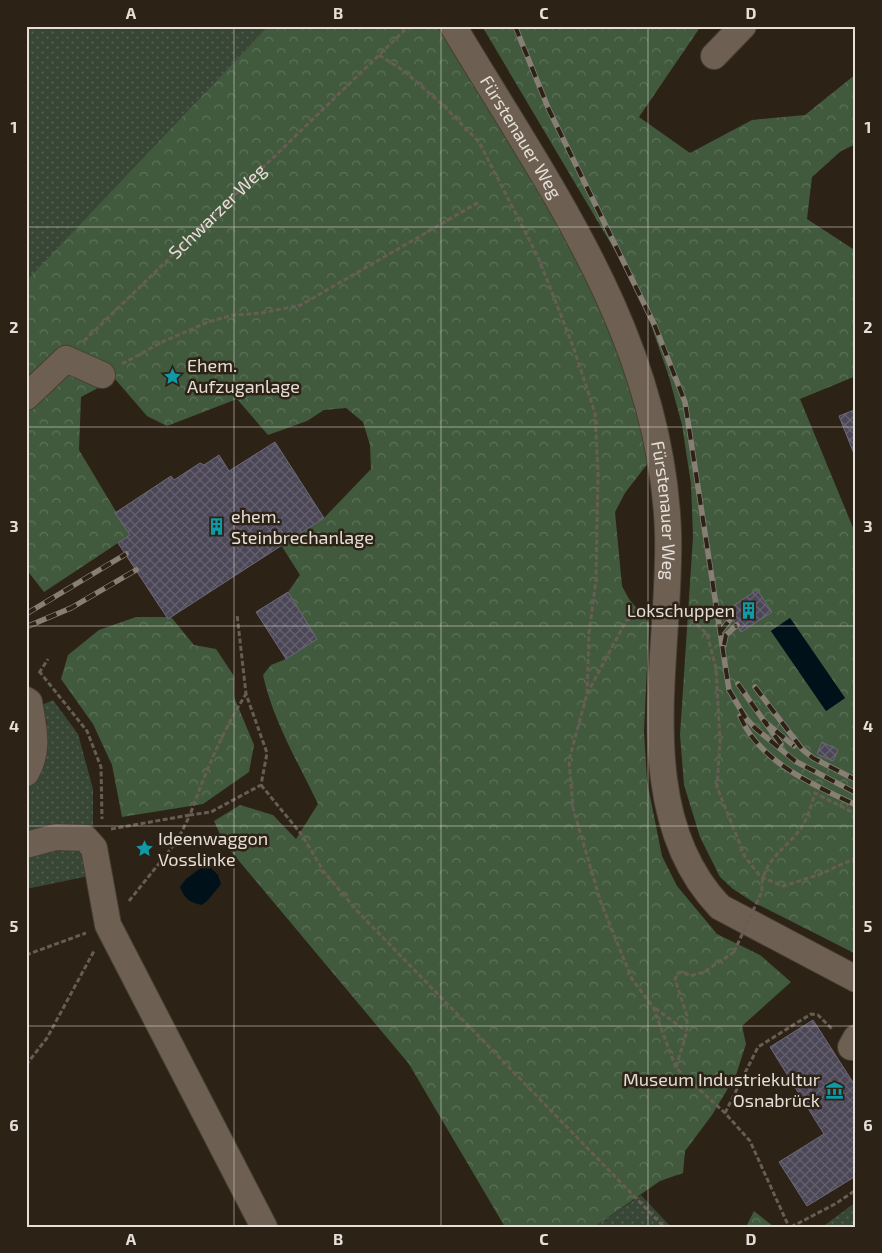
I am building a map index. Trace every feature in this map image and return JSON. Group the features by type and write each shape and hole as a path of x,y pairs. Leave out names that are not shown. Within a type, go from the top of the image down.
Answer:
{"street":[{"name":"Fürstenauer Weg","path":"453,26 587,252 605,287 634,352 654,421 665,485 668,548 678,611 661,731 664,783 670,814 694,874 705,891 720,907 856,979"},
{"path":"714,56 743,26"},
{"path":"26,397 66,359 102,375"},
{"path":"26,700 29,702 35,735 34,755 26,773"},
{"path":"26,845 56,837 93,835 108,926 264,1227"}],"path":[{"name":"Schwarzer Weg","path":"66,359 409,26"},
{"path":"379,55 404,71 445,107 479,142 538,257 573,346 595,413 598,473 596,580 589,633 587,694"},
{"path":"102,375 162,342 208,322 302,305 479,202"},
{"path":"856,858 818,875 784,886 761,877 745,857 717,787 720,741 716,668 707,634 678,611 639,613 626,621 587,694 569,760 573,808 605,912 632,979 653,1007 676,1068 725,1113 750,1141 790,1227 835,1204 856,1190"},
{"path":"237,614 246,694 267,753 261,785 302,835 324,872 359,913 664,1227"},
{"path":"39,671 87,730 101,767 93,835 211,812 261,785"},
{"path":"26,1065 47,1038 108,926 177,841 190,816 210,760 224,729 246,694"},
{"path":"676,1068 687,1031 686,1011 675,979 678,973 684,972 690,976 704,972 734,952 762,891 761,877 776,855 804,822 815,793 856,814"},
{"path":"751,908 759,912"},
{"path":"26,955 108,926"},
{"path":"653,1007 687,1031"},
{"path":"725,1113 758,1047 811,1014 818,1015 853,1042"}],"green space":[{"path":"26,26 268,26 26,281"},
{"path":"268,26 441,26 555,218 595,291 634,390 648,463 625,493 615,512 622,586 629,599 649,623 644,731 647,781 662,856 677,886 717,934 760,955 791,982 742,1026 746,1044 736,1075 712,1115 685,1151 683,1173 660,1181 594,1227 505,1227 409,1064 224,843 214,821 240,805 273,815 296,839 318,804 294,757 273,709 263,675 271,665 286,659 316,639 288,592 300,575 281,545 324,518 371,469 370,445 363,422 346,408 324,410 307,421 268,435 237,399 167,426 147,416 115,379 81,397 79,450 130,535 44,592 26,569 26,281"},
{"path":"482,26 701,26 639,117 690,153 752,120 805,115 856,74 856,144 841,151 812,177 807,219 856,251 856,376 800,399 856,535 856,954 753,902 733,889 720,877 700,837 684,785 680,735 693,537 691,484 682,425 669,377 648,316 617,254","holes":["790,618 845,698 826,711 771,631"]},
{"path":"136,617 171,617 194,645 216,649 234,676 234,697 254,745 249,772 203,804 122,817 112,765 93,724 61,679 68,655 99,630"},
{"path":"53,700 78,734 93,789 93,827 52,830 26,837 26,793 47,754 47,723 42,705"},
{"path":"77,845 94,875 26,889 26,853"},
{"path":"641,1195 671,1227 594,1227"},
{"path":"856,1202 856,1227 822,1227"},
{"path":"754,1211 774,1227 746,1227"}],"water":[{"path":"790,618 845,698 826,711 771,631"},
{"path":"202,867 210,867 218,875 221,884 202,905 188,899 180,887 186,879"}],"building":[{"path":"854,410 856,415 856,459 839,416"},
{"name":"ehem. Steinbrechanlage","path":"275,442 324,518 168,619 118,543 130,535 115,513 171,476 174,480 200,463 204,465 219,455 229,471"},
{"name":"Lokschuppen","path":"757,590 772,612 741,632 727,610"},
{"path":"288,592 317,639 286,659 256,612"},
{"path":"822,742 838,750 833,761 817,754"},
{"path":"813,1020 856,1087 856,1176 807,1206 779,1162 824,1134 770,1047"}],"railway":[{"path":"515,26 549,110 655,326 685,402 729,690 745,717 755,728 795,761 856,793"},
{"path":"26,614 126,554"},
{"path":"26,627 71,608 136,570"},
{"path":"721,631 732,617"},
{"path":"724,645 726,635 737,625"},
{"path":"738,684 764,721"},
{"path":"755,687 802,749 813,758 856,780"},
{"path":"740,716 760,746 774,759 806,780 856,805"},
{"path":"781,744 764,721 794,746"}],"place":[{"name":"Ehem. Aufzuganlage","path":"173,376"},
{"name":"ehem. Steinbrechanlage","path":"217,527"},
{"name":"Lokschuppen","path":"749,611"},
{"name":"Ideenwaggon Vosslinke","path":"144,849"},
{"name":"Museum Industriekultur Osnabrück","path":"834,1090"}]}
